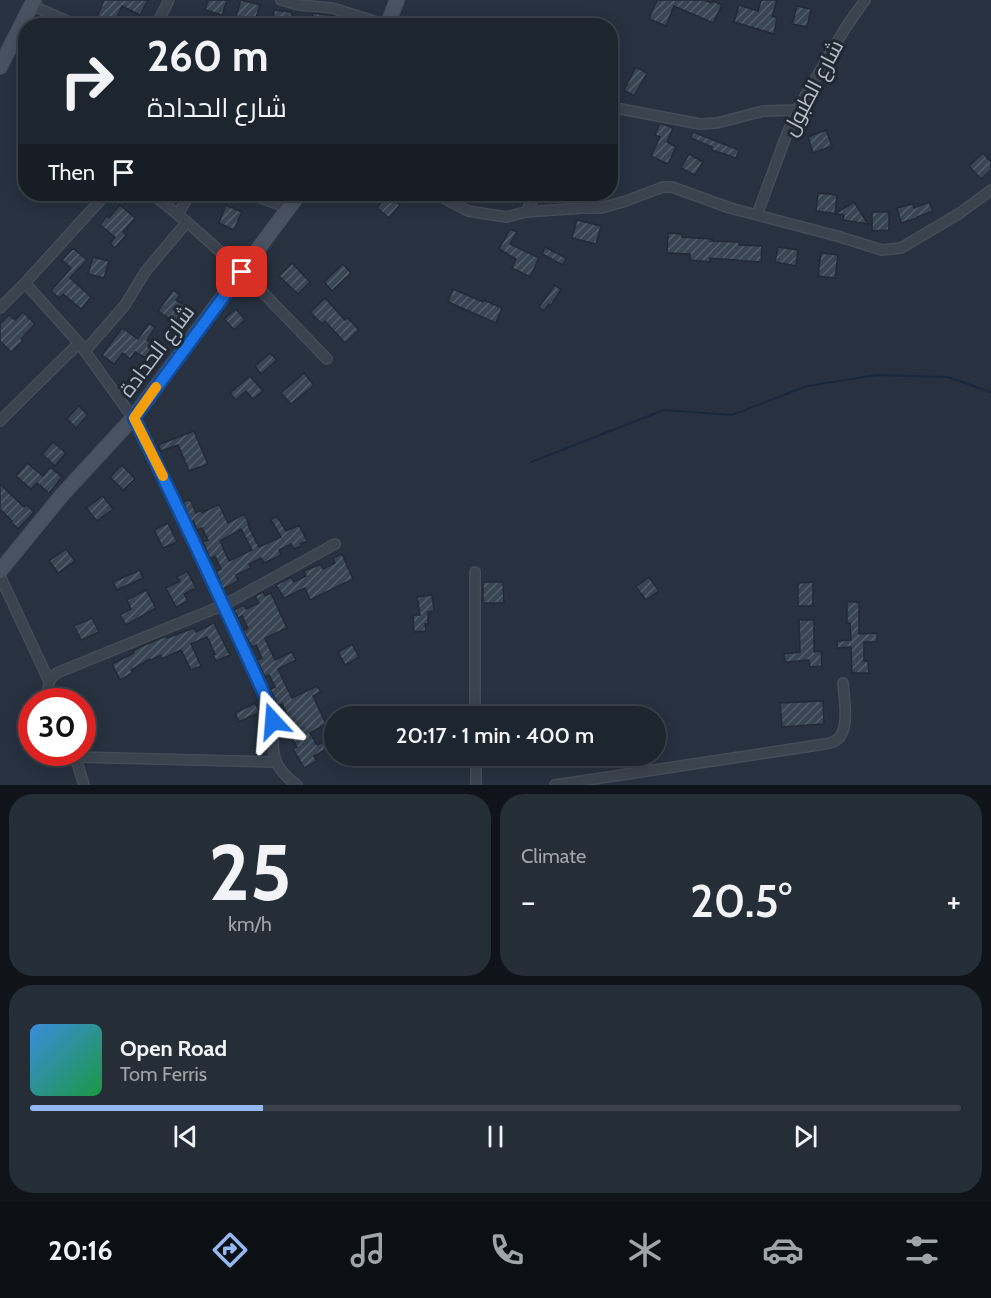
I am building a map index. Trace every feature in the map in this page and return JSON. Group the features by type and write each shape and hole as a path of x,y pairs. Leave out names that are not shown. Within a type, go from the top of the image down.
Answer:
{"street":[{"path":"160,18 169,0"},
{"path":"281,0 299,5 332,8 364,18"},
{"path":"390,18 397,0"},
{"name":"شارع الطبول","path":"758,215 797,110 846,27 865,0"},
{"path":"24,18 32,2 63,18"},
{"path":"0,67 18,30"},
{"path":"618,109 700,124 717,123 763,111 797,110"},
{"path":"449,201 468,211 506,217 526,212 601,208 663,187 672,187 709,201 882,250 902,248 960,213 991,190"},
{"path":"0,308 100,201"},
{"path":"161,201 242,272 327,358"},
{"path":"178,214 186,201"},
{"path":"269,201 288,208"},
{"name":"شارع الحدادة","path":"0,572 62,495 134,418 294,201"},
{"path":"526,212 532,201"},
{"path":"0,421 125,305 145,272 187,222"},
{"path":"25,283 82,347 134,418 176,502 270,707 274,734 272,749 275,762 286,778 297,785"},
{"path":"47,688 49,681 55,674 224,605 335,544"},
{"path":"475,572 476,706"},
{"path":"0,576 49,681"},
{"path":"555,785 835,741 844,728 843,683"},
{"path":"96,756 275,762"},
{"path":"78,766 84,785"},
{"path":"476,766 476,785"}],"building":[{"path":"104,0 148,0 140,15 122,6 117,18 97,18"},
{"path":"208,0 227,0 222,15 205,10"},
{"path":"241,0 260,5 256,18 236,16"},
{"path":"657,0 704,0 722,5 713,23 674,6 666,26 649,19"},
{"path":"761,0 777,0 772,16 777,18 774,34 734,22 739,5 758,11"},
{"path":"797,6 811,9 807,27 792,24"},
{"path":"274,10 292,12 291,18 273,18"},
{"path":"313,13 334,16 334,18 312,18"},
{"path":"636,67 647,73 634,96 624,90"},
{"path":"660,123 673,128 667,142 676,147 668,164 651,156 660,137 655,135"},
{"path":"826,130 832,146 813,153 808,137"},
{"path":"693,132 739,150 736,158 712,150 712,147 691,138"},
{"path":"983,153 991,162 991,170 981,179 969,166"},
{"path":"689,154 703,162 695,175 681,168"},
{"path":"818,193 837,195 835,214 816,211"},
{"path":"383,201 395,201 400,205 389,218 377,208"},
{"path":"854,202 868,224 843,220 844,215 835,214"},
{"path":"929,202 933,211 901,223 897,208 913,204 914,208"},
{"path":"120,205 135,218 123,232 126,235 115,248 110,243 115,237 100,225"},
{"path":"226,205 242,212 234,230 219,223"},
{"path":"872,212 889,212 889,230 872,231"},
{"path":"577,220 601,226 596,244 572,238"},
{"path":"510,229 517,232 510,244 539,258 530,277 512,268 516,259 499,249"},
{"path":"668,233 682,234 682,237 712,239 711,241 739,242 739,245 762,246 761,262 710,258 710,262 690,260 690,254 667,253"},
{"path":"545,247 566,258 563,265 542,254"},
{"path":"778,247 798,250 796,266 775,262"},
{"path":"73,248 87,260 70,278 91,297 81,309 63,294 59,298 51,291 71,268 62,260"},
{"path":"821,253 838,255 835,278 818,276"},
{"path":"93,257 109,261 104,278 88,274"},
{"path":"292,263 310,282 298,294 279,276"},
{"path":"343,264 351,273 332,291 324,282"},
{"path":"555,285 561,290 544,311 539,307"},
{"path":"453,289 502,308 496,323 448,302"},
{"path":"173,290 180,295 176,300 187,307 176,323 158,311"},
{"path":"325,298 345,320 348,318 359,330 345,343 325,321 322,324 310,312"},
{"path":"236,309 245,320 234,330 224,319"},
{"path":"23,312 35,324 21,339 23,341 11,352 0,341 0,324 9,315 15,320"},
{"path":"149,323 155,328 147,340 154,345 146,358 135,352 130,359 123,353 114,364 102,355 122,328 138,339"},
{"path":"270,353 277,360 261,374 255,366"},
{"path":"304,373 314,385 291,404 281,393"},
{"path":"250,376 263,391 253,399 246,391 236,400 230,393"},
{"path":"79,406 88,415 76,428 67,419"},
{"path":"194,431 208,464 189,471 178,445 161,451 158,445"},
{"path":"53,442 66,453 55,466 42,454"},
{"path":"27,463 43,476 50,467 62,477 49,493 37,483 31,489 16,476"},
{"path":"122,465 135,479 123,490 110,477"},
{"path":"0,484 24,507 27,505 34,512 18,529 0,509"},
{"path":"103,496 113,509 97,521 86,508"},
{"path":"190,499 196,513 201,510 202,513 219,504 228,523 244,514 259,547 281,537 271,520 277,516 286,531 299,525 307,541 294,549 291,544 279,550 281,555 264,563 261,558 249,564 251,568 236,575 238,581 223,589 216,571 221,569 215,556 210,559 203,542 208,540 202,528 197,530 191,521 183,502","holes":["241,529 252,550 229,561 220,541"]},
{"path":"168,523 177,542 163,548 154,530"},
{"path":"66,549 75,561 58,573 49,561"},
{"path":"342,554 353,579 310,600 305,588 284,598 276,585 291,577 294,582 306,576 304,571 321,564 323,569 335,563 333,558"},
{"path":"140,570 143,578 117,590 113,582"},
{"path":"187,571 196,588 184,594 188,601 176,607 166,588 180,581 177,577"},
{"path":"649,577 659,591 646,600 636,587"},
{"path":"483,582 503,582 504,603 483,603"},
{"path":"813,582 813,606 798,606 798,583"},
{"path":"146,590 156,608 126,625 120,615 131,609 127,600"},
{"path":"263,592 265,596 271,593 287,628 265,638 275,660 292,652 296,660 278,669 292,698 317,686 321,692 313,696 324,720 324,725 310,733 317,745 323,742 324,751 314,756 317,761 304,768 293,749 297,747 283,718 288,716 282,704 278,706 270,689 275,687 269,675 265,677 257,660 262,658 256,645 252,647 243,631 248,628 242,616 238,618 234,610 244,605 246,609 259,603 255,596"},
{"path":"432,595 434,611 428,612 426,631 414,632 413,615 420,615 417,597"},
{"path":"847,602 859,602 859,634 877,633 877,642 864,642 864,661 868,661 869,673 852,673 851,647 837,648 837,641 851,640 850,623 847,623"},
{"path":"92,618 99,632 81,640 74,626"},
{"path":"799,620 814,620 814,652 821,651 822,666 810,667 809,660 785,662 784,654 800,652"},
{"path":"214,623 230,655 216,661 207,637 191,644 201,666 191,670 181,650 162,659 161,655 150,659 131,670 133,673 120,680 112,664 134,653 133,651 140,647 166,636 167,638 194,628 196,632"},
{"path":"352,644 359,657 345,665 338,652"},
{"path":"823,701 824,724 782,727 780,703"},
{"path":"255,703 260,712 239,722 235,713"}],"waterway":[{"path":"531,462 664,410 732,415 807,386 877,375 948,377 991,392"}],"slow traffic":[{"path":"156,387 134,418 163,476"}],"route":[{"path":"242,272 134,418 224,605 270,707 273,721"}]}
